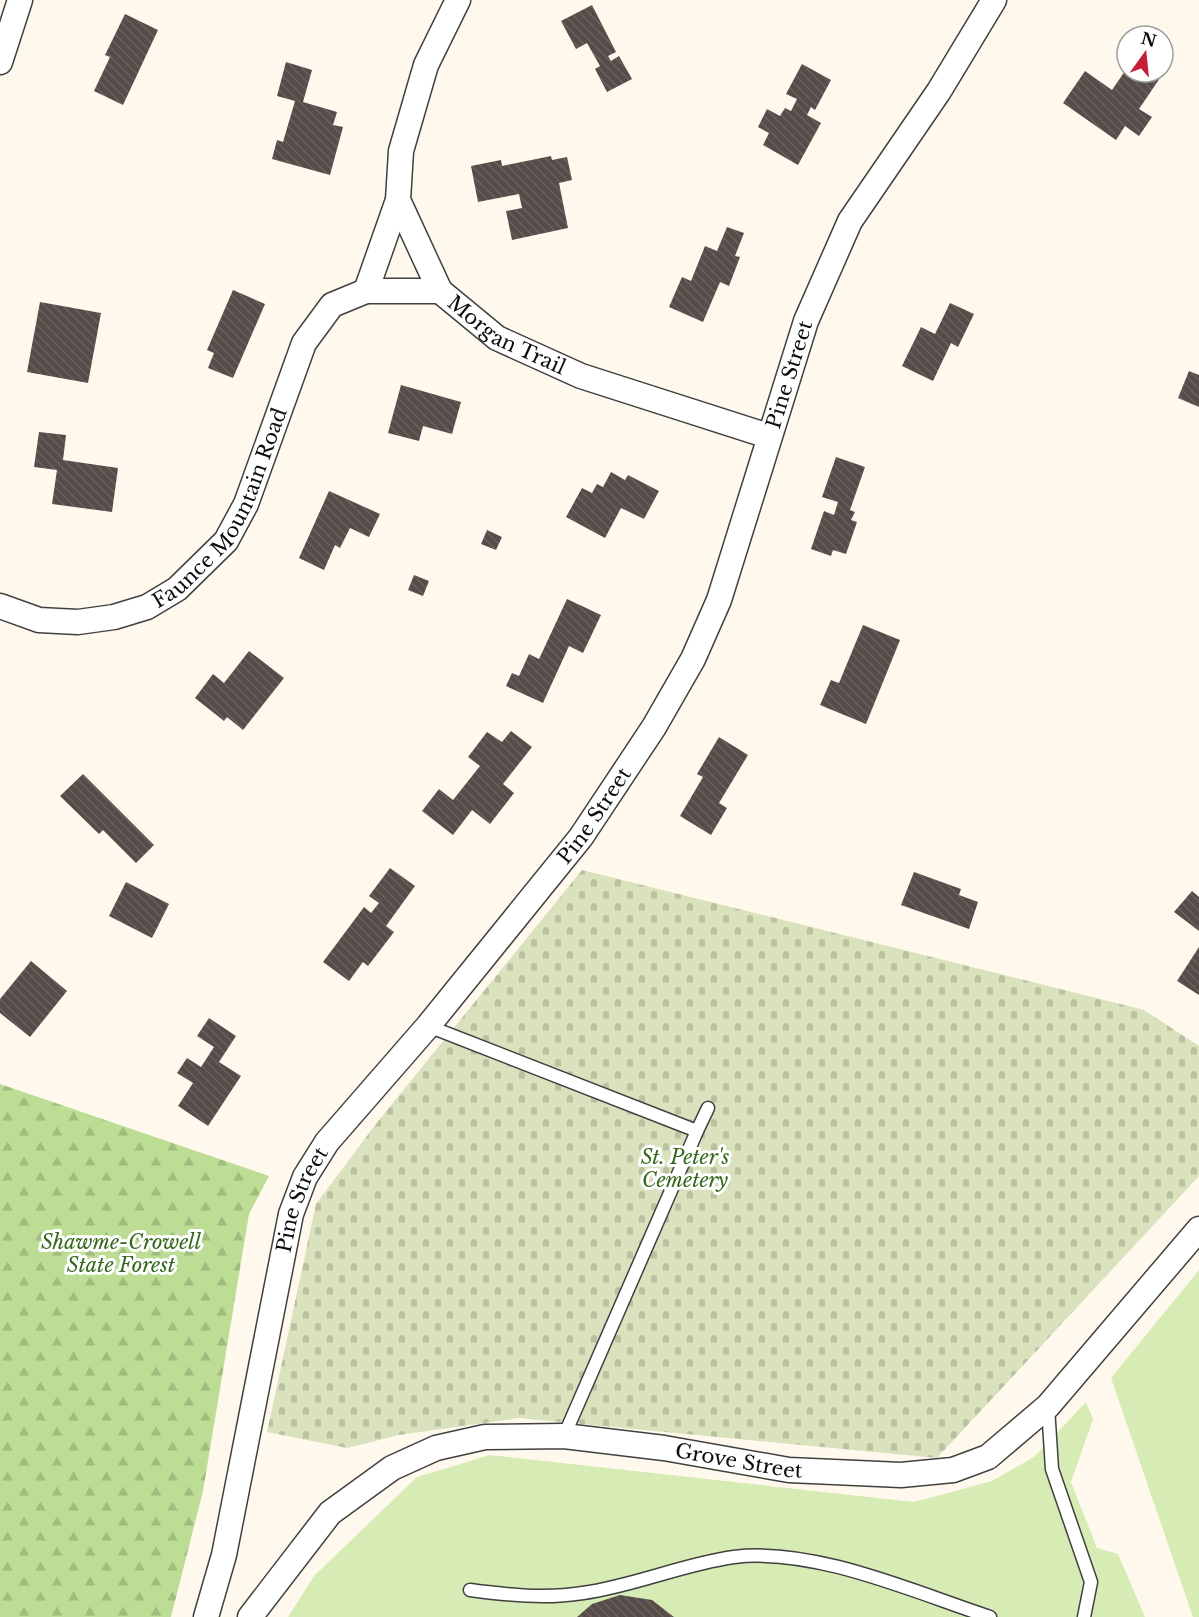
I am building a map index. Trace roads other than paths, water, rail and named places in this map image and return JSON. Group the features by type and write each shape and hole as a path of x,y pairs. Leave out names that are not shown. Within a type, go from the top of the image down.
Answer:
{"street":[{"path":"0,62 20,0"},
{"name":"Morgan Trail","path":"458,0 426,65 401,151 398,200 440,291 497,338 581,376 768,436"},
{"name":"Pine Street","path":"206,1617 224,1555 291,1214 304,1177 327,1142 428,1026 593,822 654,727 693,658 719,600 768,436 806,321 850,221 939,91 994,0"},
{"path":"366,291 398,200"},
{"name":"Faunce Mountain Road","path":"2,610 39,620 78,622 114,617 147,607 177,589 226,541 246,504 304,343 332,305 366,291 440,291"},
{"name":"Grove Street","path":"250,1617 330,1513 392,1468 436,1448 485,1437 564,1436 664,1448 789,1470 901,1475 952,1470 988,1457 1048,1406 1199,1229"}],"lane":[{"path":"428,1026 697,1131"},
{"path":"564,1436 708,1108"},
{"path":"1048,1406 1052,1469 1091,1582 1084,1617"},
{"path":"470,1590 521,1597 584,1593 734,1557 787,1556 850,1571 990,1617"}],"park label":[{"name":"St. Peter's Cemetery","path":"685,1168"},
{"name":"Shawme-Crowell State Forest","path":"121,1254"}]}
